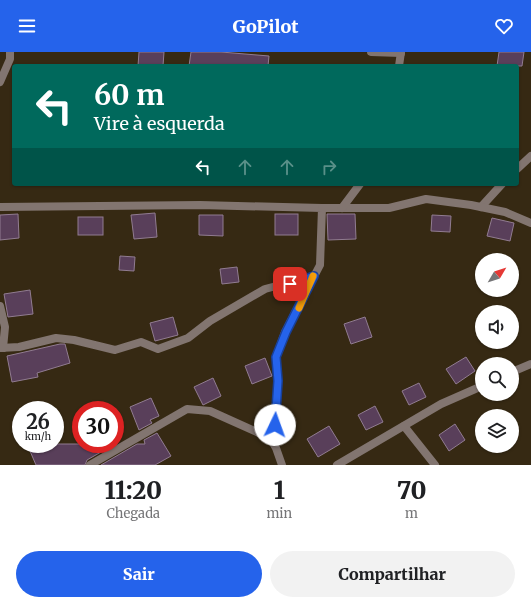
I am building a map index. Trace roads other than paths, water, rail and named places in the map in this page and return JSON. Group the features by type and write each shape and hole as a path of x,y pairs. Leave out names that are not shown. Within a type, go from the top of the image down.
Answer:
{"street":[{"path":"0,82 10,59 10,52"},
{"path":"371,52 401,52 399,64"},
{"path":"519,167 531,156"},
{"path":"342,208 358,186"},
{"path":"481,207 500,186"},
{"path":"0,207 200,206 389,208 426,200 481,207 505,212 531,223"},
{"path":"270,438 275,425 278,381 276,357 286,332 320,265 322,208"},
{"path":"0,306 5,328 1,348 19,347 56,338 74,340 115,350 141,342 158,349 188,338 210,321 265,289 314,276"},
{"path":"519,369 531,364"},
{"path":"337,465 441,404 475,389"},
{"path":"90,465 187,409 210,411 270,438 276,448 282,465"},
{"path":"404,426 435,465"}]}
